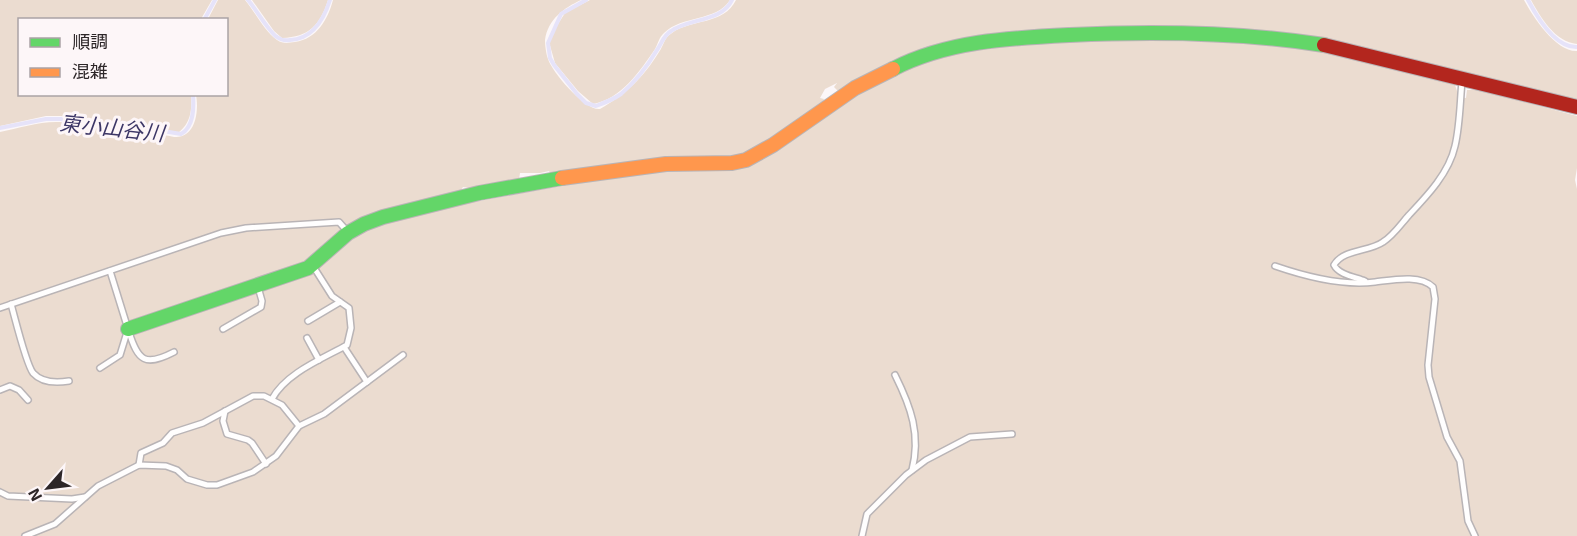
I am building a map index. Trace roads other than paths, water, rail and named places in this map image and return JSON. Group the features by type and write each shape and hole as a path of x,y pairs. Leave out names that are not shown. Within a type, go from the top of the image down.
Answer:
{"street":[{"path":"128,329 308,268 348,233 383,217 479,193 598,172 666,164 732,163 746,160 773,145 855,88 908,61 962,45 1013,38 1111,33 1230,35 1290,39 1336,47 1462,80 1577,106"}],"lane":[{"path":"1372,283 1342,273 1336,270 1334,265 1337,260 1345,256 1384,242 1425,198 1440,178 1455,146 1462,80"},
{"path":"0,308 221,233 246,228 339,222 348,233"},
{"path":"272,399 285,383 319,360 347,345 350,337 349,308 332,296 312,264"},
{"path":"1275,266 1313,277 1352,283 1423,280 1433,287 1436,299 1428,365 1429,377 1447,437 1460,461 1468,521 1475,536"},
{"path":"110,271 134,347 140,356 146,360 161,359 174,352"},
{"path":"223,329 261,307 262,301 257,285"},
{"path":"308,321 340,303"},
{"path":"11,304 32,371 50,382 69,381"},
{"path":"100,369 120,355 128,329"},
{"path":"307,338 319,360"},
{"path":"344,347 367,382"},
{"path":"25,536 55,524 98,486 138,465 166,466 196,483 217,485 253,472 276,456 299,426 324,414 403,355"},
{"path":"895,375 910,407 915,426 916,443 912,470"},
{"path":"0,390 10,386 19,390 28,400"},
{"path":"138,465 141,453 163,442 172,433 203,423 253,396 272,399 282,405 299,426"},
{"path":"225,411 224,428 227,434 252,443 266,464"},
{"path":"862,536 867,514 912,470 970,436 1012,434"},
{"path":"0,492 8,496 72,499 87,496"}],"waterway":[{"name":"東小山谷川","path":"205,18 215,0"},
{"name":"東小山谷川","path":"248,0 274,34 286,40 298,39 311,32 321,21 330,0"},
{"name":"東小山谷川","path":"586,0 561,14 548,43 550,58 554,65 586,103 596,106 618,96 631,84 668,33 678,27 721,12 732,0"},
{"name":"東小山谷川","path":"1528,0 1554,37 1569,46 1577,47"},
{"name":"東小山谷川","path":"0,128 46,119 61,119 138,133 163,131 181,134 191,122 193,96"}]}
